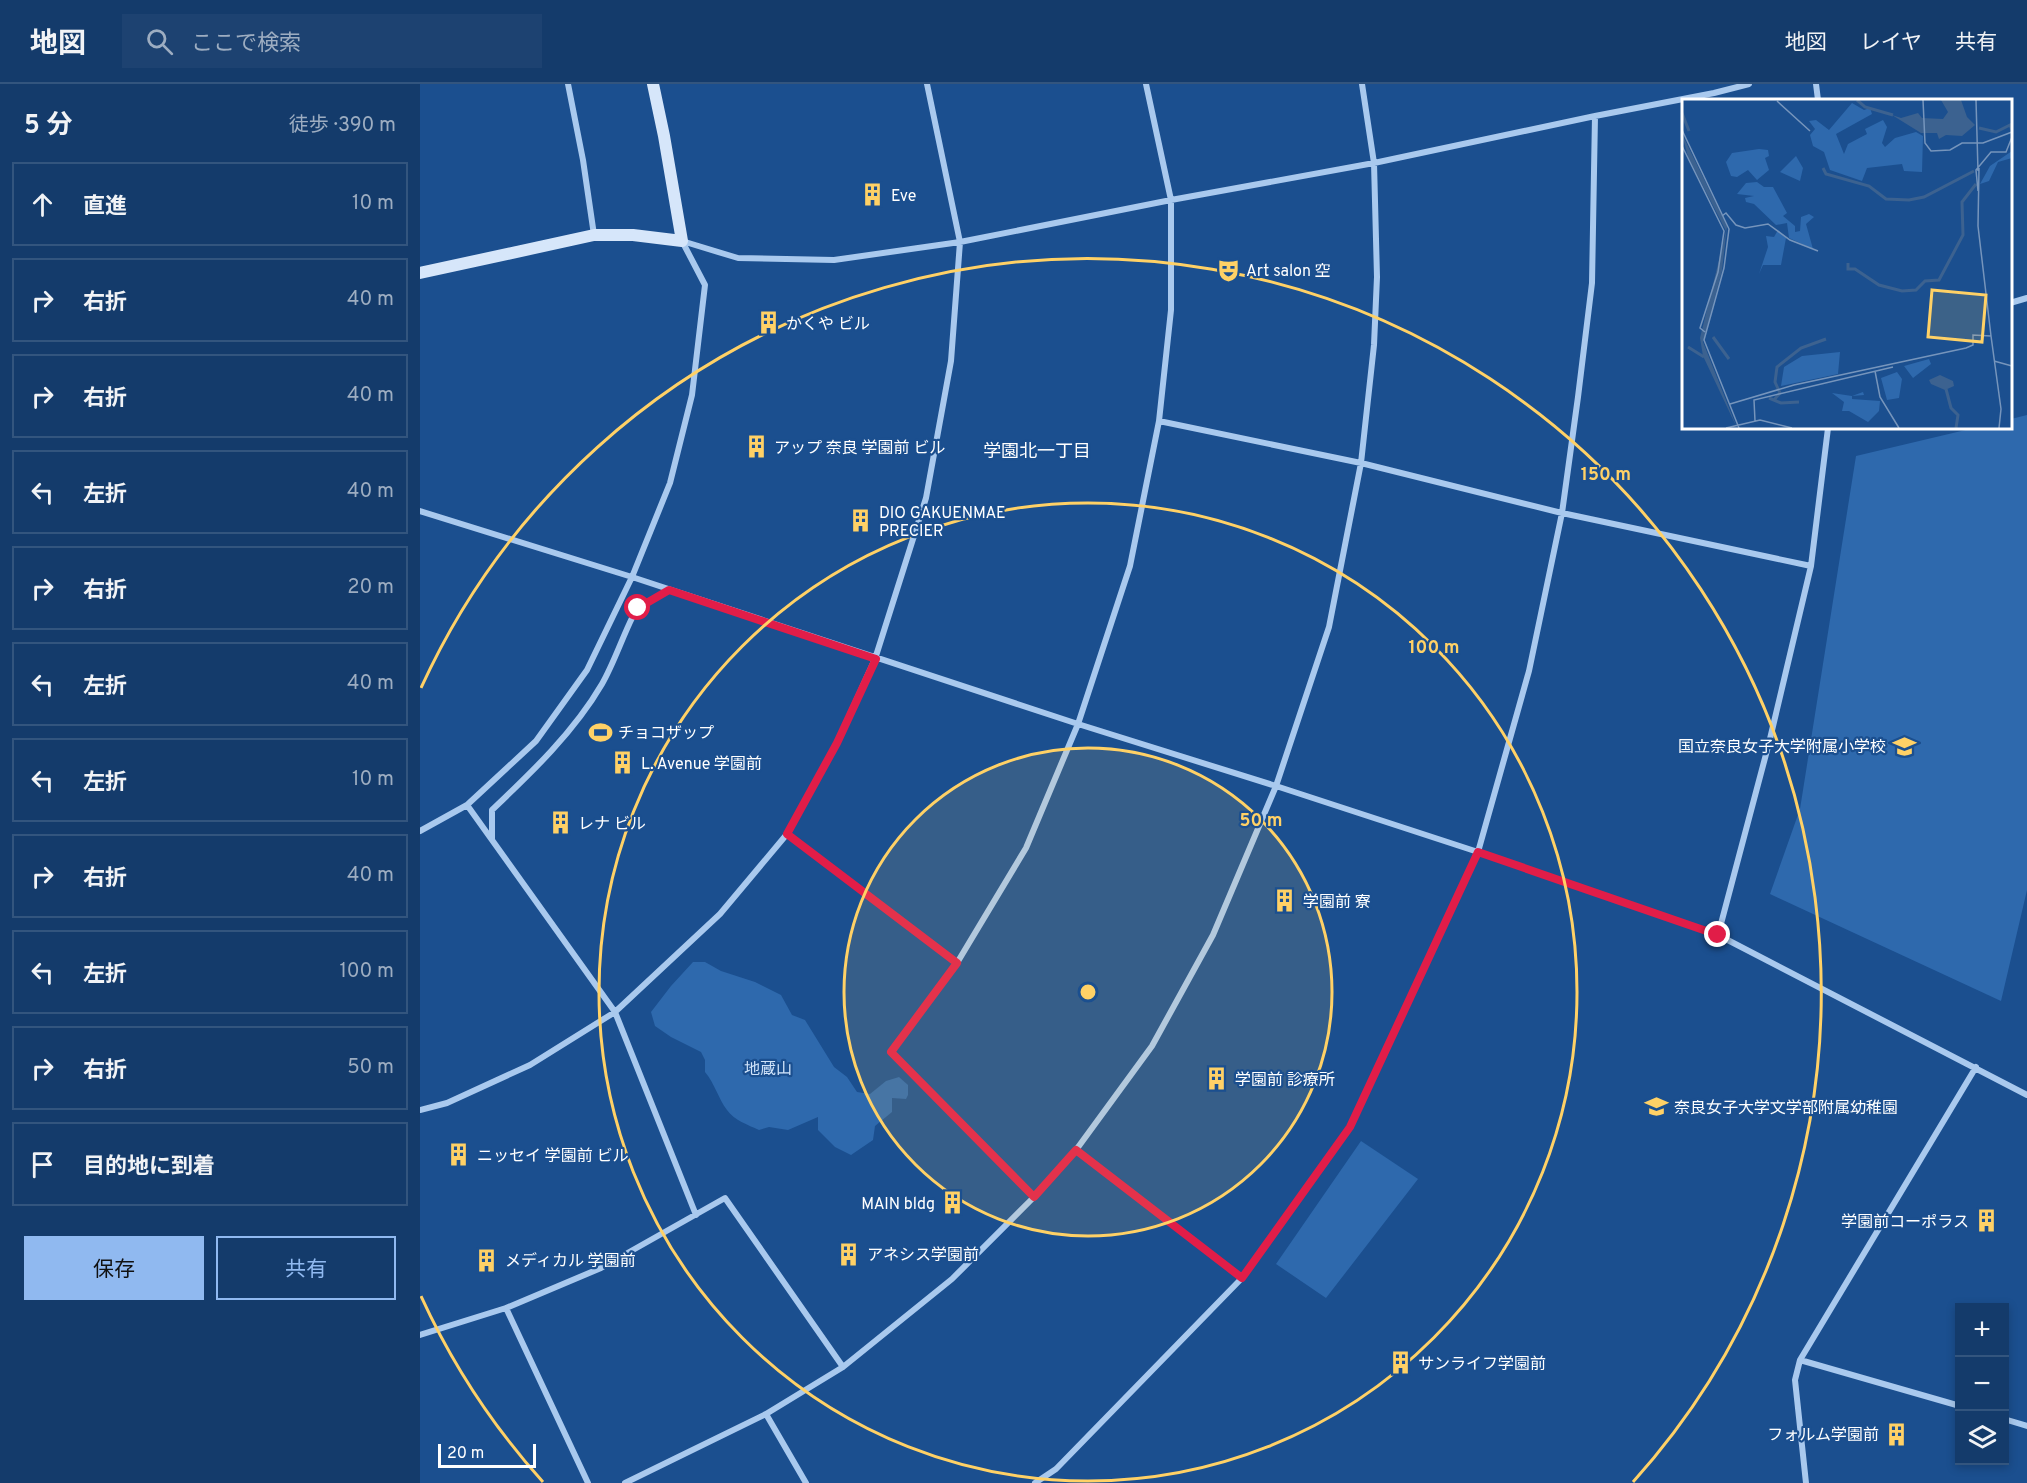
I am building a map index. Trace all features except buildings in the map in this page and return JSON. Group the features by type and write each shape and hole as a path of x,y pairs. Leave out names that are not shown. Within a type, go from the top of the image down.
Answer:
{"street":[{"path":"568,84 583,160 594,235"},
{"path":"420,831 467,805 536,741 587,670 632,577 670,483 692,395 705,285 682,241 653,84"},
{"path":"420,1110 447,1103 530,1065 615,1012 720,914 787,834 837,743 876,659 926,498 951,361 960,242 927,84"},
{"path":"1034,1197 891,1052 957,963 1026,848 1078,724 1130,566 1159,421 1171,310 1171,200 1146,84"},
{"path":"625,1483 766,1414 843,1367 952,1279 1034,1197 1076,1150 1158,1036 1213,935 1276,786 1329,627 1361,464 1374,345 1377,278 1374,163 1362,84"},
{"path":"1683,99 1749,84"},
{"path":"1816,84 1818,99"},
{"path":"420,273 594,235 633,235 682,241 738,258 834,260 960,242 1374,163 1682,99"},
{"path":"1035,1483 1056,1468 1242,1278 1350,1127 1478,852 1529,671 1562,513 1592,283 1595,116"},
{"path":"2012,302 2027,298"},
{"path":"1159,421 1361,464 1562,513 1811,566"},
{"path":"1718,935 1769,743 1811,566 1828,429"},
{"path":"420,511 632,577 876,659 1276,786 1478,852 1718,935 2027,1095"},
{"path":"492,839 492,810 570,729 602,683 638,608 669,590"},
{"path":"467,805 615,1012 696,1215"},
{"path":"787,834 957,963"},
{"path":"1806,1483 1795,1380 1800,1360 1976,1067"},
{"path":"1076,1150 1242,1278"},
{"path":"420,1335 506,1308 601,1268 725,1198 843,1367"},
{"path":"506,1308 588,1483"},
{"path":"1800,1360 1955,1405"},
{"path":"766,1414 806,1483"},
{"path":"2009,1421 2027,1426"}],"green space":[{"name":"国立奈良女子大学附属小学校","path":"2027,415 2027,890 2001,1001 1770,894 1800,809 1856,456 1970,429 2012,429 2012,419"},
{"name":"地蔵山","path":"693,962 705,962 721,971 755,982 781,995 792,1015 805,1020 834,1067 847,1077 857,1092 870,1094 886,1081 899,1077 908,1085 906,1099 892,1098 892,1112 875,1126 873,1140 851,1155 835,1147 818,1130 818,1117 788,1130 769,1127 759,1130 737,1119 727,1110 705,1072 705,1060 701,1052 655,1026 651,1012"},
{"path":"1361,1141 1418,1179 1326,1298 1276,1264"}],"place":[{"name":"Eve","path":"873,195"},
{"name":"Art salon 空","path":"1228,270"},
{"name":"かくや ビル","path":"768,323"},
{"name":"アップ 奈良 学園前 ビル","path":"756,447"},
{"name":"DIO GAKUENMAE PRECIER","path":"861,521"},
{"name":"チョコザップ","path":"600,732"},
{"name":"国立奈良女子大学附属小学校","path":"1904,746"},
{"name":"L. Avenue 学園前","path":"623,763"},
{"name":"レナ ビル","path":"560,823"},
{"name":"学園前 寮","path":"1285,901"},
{"name":"学園前 診療所","path":"1217,1079"},
{"name":"奈良女子大学文学部附属幼稚園","path":"1656,1107"},
{"name":"ニッセイ 学園前 ビル","path":"459,1155"},
{"name":"MAIN bldg","path":"953,1203"},
{"name":"学園前コーポラス","path":"1987,1221"},
{"name":"アネシス学園前","path":"849,1254"},
{"name":"メディカル 学園前","path":"487,1260"},
{"name":"サンライフ学園前","path":"1400,1363"},
{"name":"フォルム学園前","path":"1897,1434"}],"district":[{"name":"学園北一丁目","path":"1037,451"}],"route":[{"path":"638,608 669,590 876,659 837,743 787,834 957,963 891,1052 1034,1197 1076,1150 1242,1278 1350,1127 1478,852 1718,935"}]}
